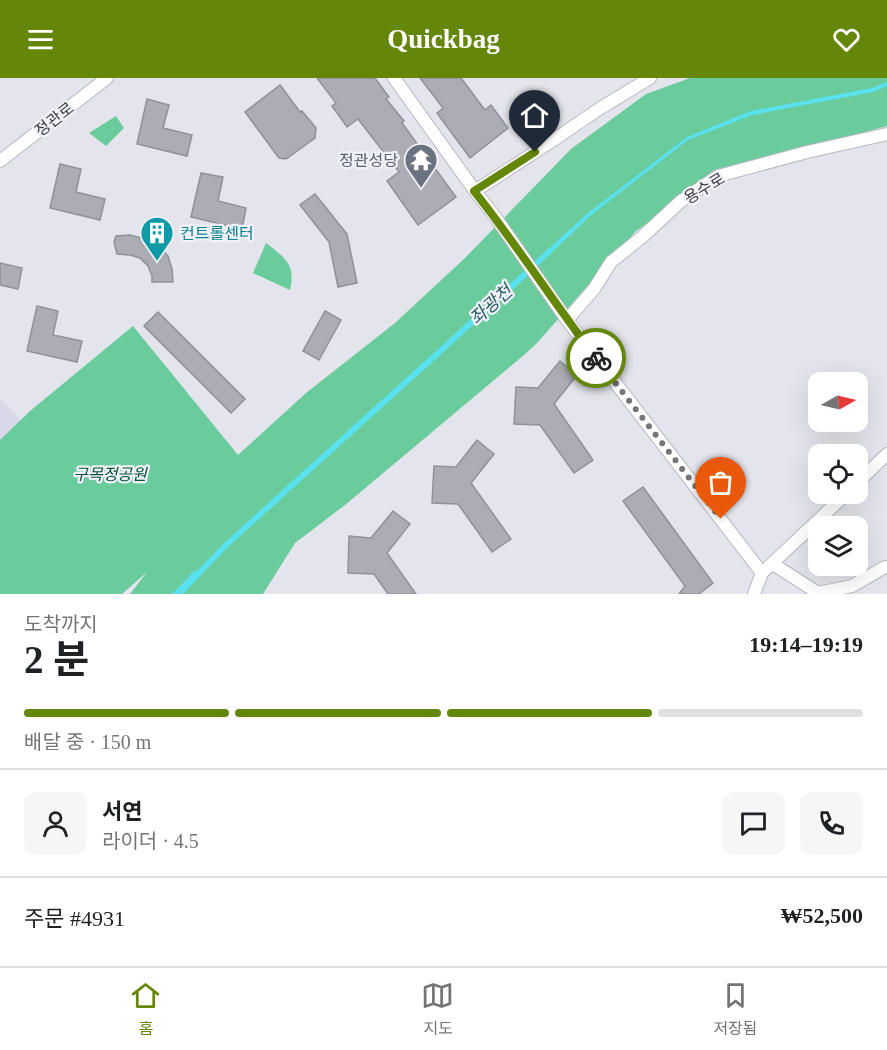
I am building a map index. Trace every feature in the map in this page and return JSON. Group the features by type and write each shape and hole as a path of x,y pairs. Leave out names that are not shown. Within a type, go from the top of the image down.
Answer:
{"street":[{"name":"정관로","path":"0,161 107,78"},
{"path":"394,78 567,320 762,573"},
{"path":"474,191 650,78"},
{"name":"용수로","path":"567,320 594,289 611,262 681,201 718,176 807,152 887,134"},
{"path":"868,472 887,454"},
{"path":"754,594 762,573 836,504"},
{"path":"773,564 818,593 852,586 885,567"}],"shaded area":[{"path":"0,399 21,420 0,440"}],"green space":[{"name":"구목정공원","path":"690,78 887,78 887,126 724,170 636,231 524,355 345,505 295,543 263,594 130,594 147,572 122,594 0,594 0,440 30,411 133,326 238,455 306,393 395,323 465,258 571,149 646,94"},
{"path":"116,116 124,128 106,146 89,133"},
{"path":"266,243 287,262 291,274 290,290 253,273"}],"water":[{"path":"887,82 887,86 873,92 752,115 688,140 590,216 522,281 227,548 183,594 175,594 223,544 588,213 687,137 751,111 872,88"}],"building":[{"path":"317,78 375,78 389,97 386,99 404,121 402,123 456,197 418,225 387,181 399,172 358,119 347,127 332,106 336,103"},
{"path":"420,78 461,78 485,110 491,105 508,128 470,158 437,113 443,108"},
{"path":"280,85 300,112 302,111 316,128 315,138 286,159 279,158 245,112"},
{"path":"147,99 169,105 163,128 192,135 187,156 137,144"},
{"path":"60,164 81,169 76,192 105,199 100,220 50,208"},
{"path":"201,173 223,177 218,201 246,208 242,229 191,217"},
{"path":"315,194 347,234 357,283 338,287 329,242 300,205"},
{"name":"컨트롤센터","path":"130,235 158,246 168,256 173,282 152,282 148,266 140,258 117,254 114,242 116,236"},
{"path":"0,263 22,268 18,289 0,285"},
{"path":"37,306 58,311 53,335 82,341 77,362 27,351"},
{"path":"325,311 341,320 319,360 303,351"},
{"path":"158,312 245,399 231,413 144,326"},
{"path":"560,361 577,375 554,404 593,460 574,473 540,425 514,424 516,387 538,388"},
{"path":"477,440 494,454 471,483 511,539 492,552 458,504 432,503 434,466 456,467"},
{"path":"643,487 713,583 699,594 679,594 685,586 623,501"},
{"path":"393,511 410,524 387,553 416,594 388,594 374,574 348,573 349,536 371,538"}],"waterway":[{"name":"좌광천","path":"175,594 195,573"}],"way so far":[{"path":"596,358 721,519"}],"place":[{"name":"정관성당","path":"421,189"},
{"name":"컨트롤센터","path":"157,262"}],"route":[{"path":"535,152 474,191 496,218 596,358"}]}
